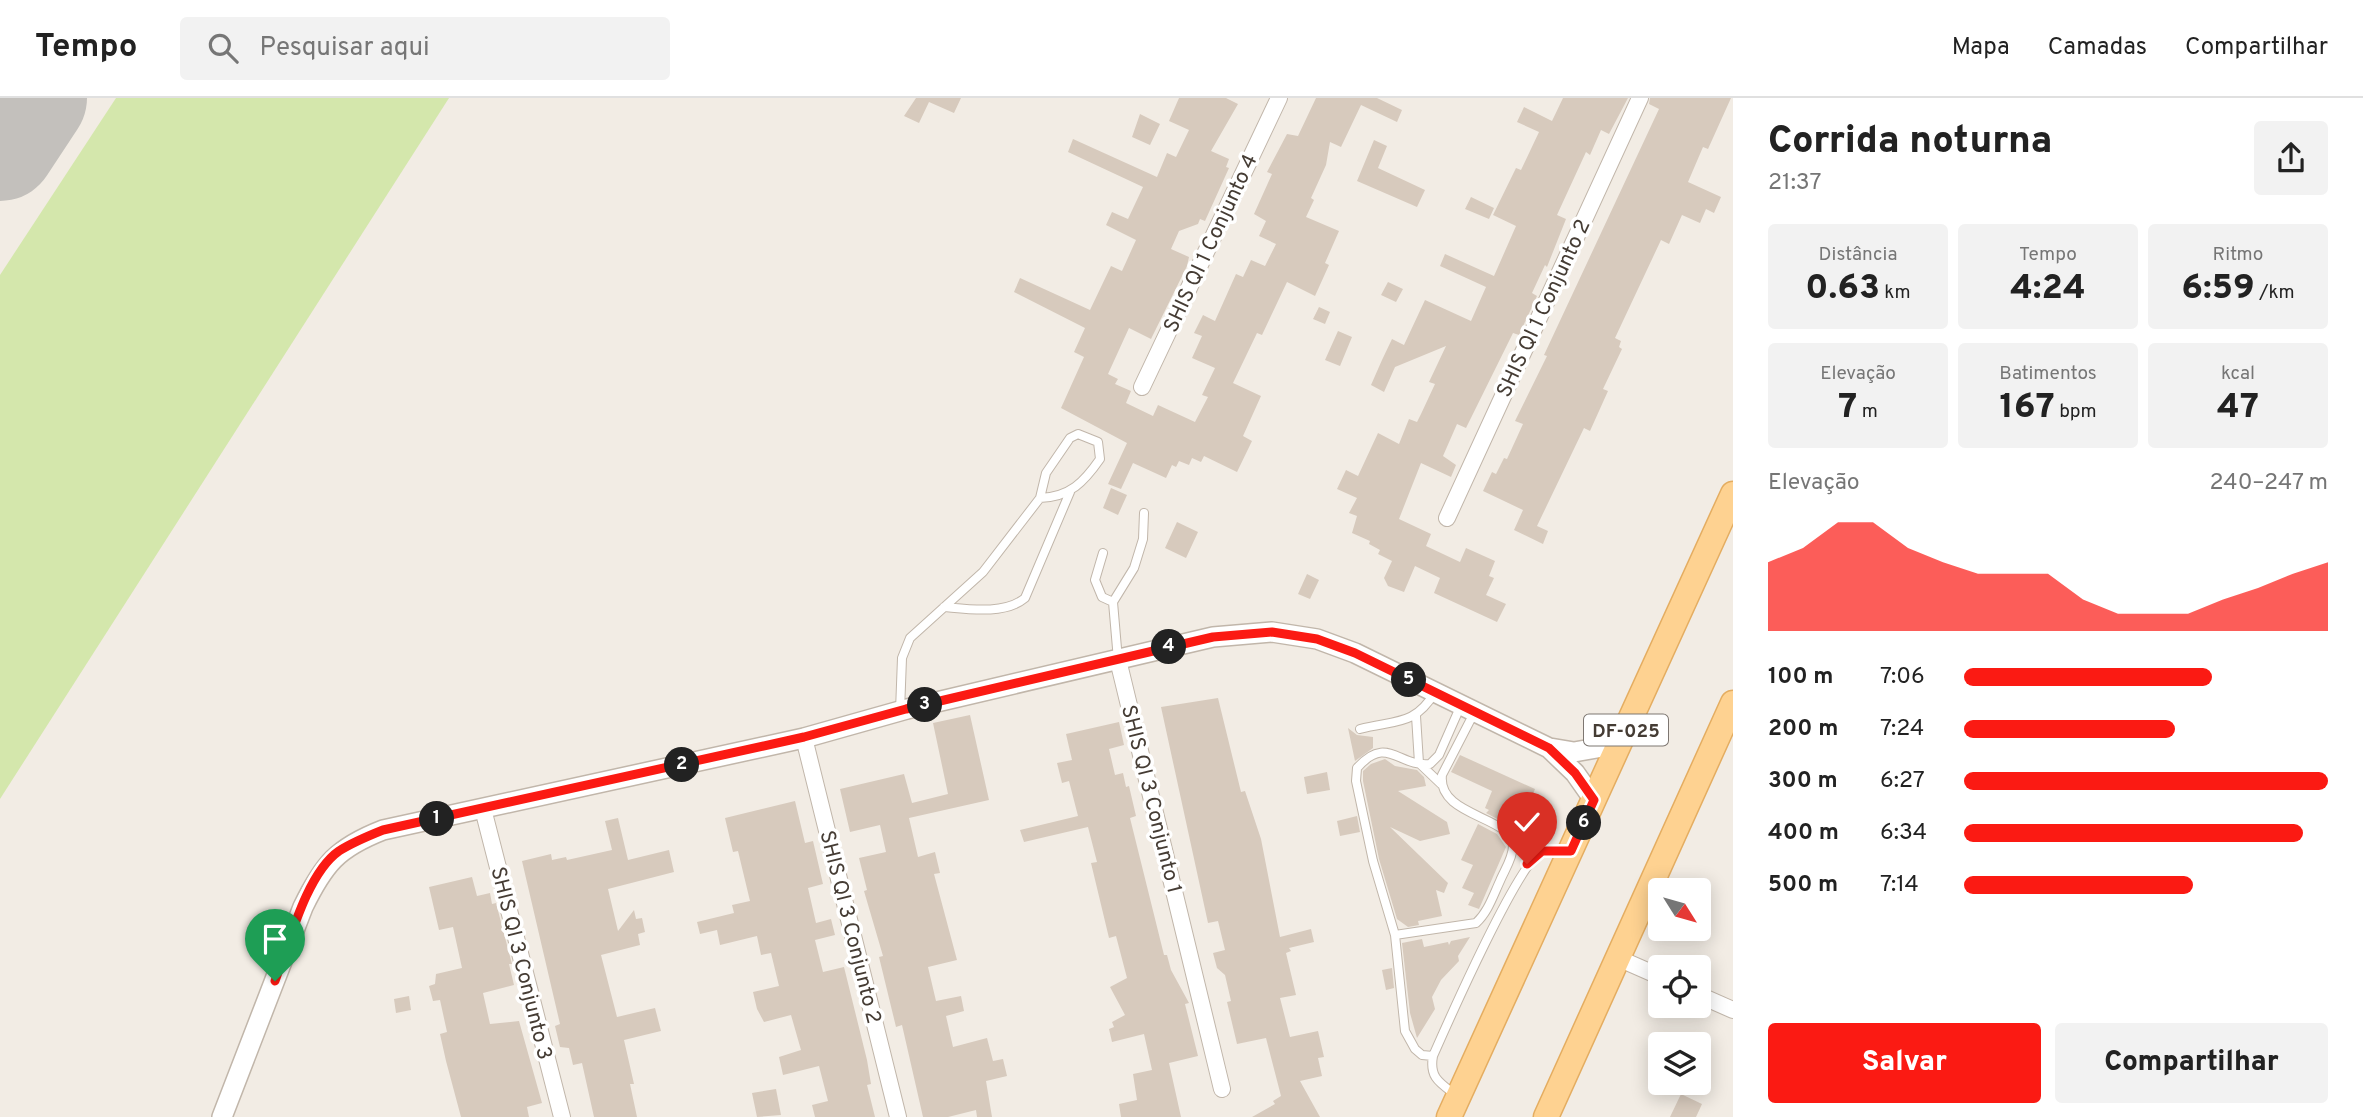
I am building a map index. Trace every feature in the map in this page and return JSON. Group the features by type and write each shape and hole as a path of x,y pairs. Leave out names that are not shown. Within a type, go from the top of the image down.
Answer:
{"main road":[{"name":"DF-025","path":"1453,1107 1733,494"},
{"path":"1546,1117 1620,959 1733,703"}],"street":[{"name":"SHIS QI 1 Conjunto 4","path":"1142,387 1279,98"},
{"name":"SHIS QI 1 Conjunto 2","path":"1447,518 1640,98"},
{"path":"222,1117 303,907 319,875 337,853 383,830 804,737 900,711 1213,637 1272,632 1317,639 1355,653 1549,748 1574,752 1620,744"},
{"name":"SHIS QI 3 Conjunto 1","path":"1118,660 1222,1089"},
{"name":"SHIS QI 3 Conjunto 2","path":"804,737 898,1117"},
{"path":"1549,748 1575,773 1594,800"},
{"name":"SHIS QI 3 Conjunto 3","path":"483,809 562,1117"},
{"path":"1620,959 1648,971"},
{"path":"1711,1000 1733,1010"}],"lane":[{"path":"900,711 899,685 904,648 918,629 983,572 1040,498 1046,473 1063,448 1078,434 1087,435 1098,442 1100,458 1086,480 1070,492 1040,498"},
{"path":"944,607 981,609 1019,603 1049,546 1070,492"},
{"path":"1103,553 1095,580 1102,597 1113,601 1134,568 1143,539 1144,513"},
{"name":"SHIS QI 3 Conjunto 1","path":"1113,601 1118,660"},
{"path":"1360,729 1416,716 1425,710 1435,692"},
{"path":"1433,1056 1422,1055 1415,1049 1405,1031 1395,935 1373,861 1356,781 1357,768 1370,754 1380,752 1430,764 1468,708"},
{"path":"1441,784 1468,708"},
{"path":"1395,935 1476,923 1485,915 1512,854 1514,843 1507,833 1451,801 1441,784 1419,763 1416,716"},
{"path":"1453,1107 1430,1070 1433,1056 1478,958 1527,864 1542,851 1571,851"}],"green space":[{"path":"116,98 449,98 0,799 0,275"}],"building":[{"path":"916,98 961,98 954,113 929,102 919,123 904,116"},
{"path":"1179,98 1226,98 1238,104 1211,151 1229,159 1226,167 1229,168 1205,221 1200,219 1198,224 1179,231 1171,249 1189,257 1187,266 1151,339 1129,328 1108,374 1118,379 1115,384 1131,391 1126,403 1153,416 1158,405 1195,422 1208,397 1202,395 1215,368 1192,358 1202,336 1194,333 1203,315 1215,321 1236,274 1243,277 1251,260 1265,266 1276,244 1259,236 1266,221 1254,214 1272,174 1267,172 1287,134 1298,136 1316,98 1377,98 1402,110 1397,122 1361,105 1341,147 1330,142 1326,165 1311,198 1314,200 1306,217 1339,231 1325,263 1329,265 1315,296 1287,282 1262,335 1257,333 1233,383 1261,396 1243,436 1252,441 1237,472 1204,456 1201,462 1192,458 1189,465 1179,461 1176,467 1172,465 1166,478 1133,463 1121,489 1108,484 1127,443 1061,408 1084,357 1074,352 1085,328 1014,292 1020,278 1090,310 1111,266 1122,271 1136,240 1106,225 1112,212 1128,219 1143,187 1068,152 1073,139 1157,177 1167,153 1176,157 1189,130 1169,121"},
{"path":"1563,98 1628,98 1609,134 1601,130 1590,155 1586,152 1557,215 1566,219 1547,267 1545,265 1532,293 1537,296 1519,335 1513,333 1466,428 1457,424 1443,456 1456,465 1451,477 1421,463 1399,519 1431,534 1426,546 1460,562 1466,548 1495,561 1489,576 1494,578 1486,595 1506,604 1497,622 1434,593 1440,578 1415,566 1404,592 1388,586 1384,578 1392,561 1378,554 1380,550 1369,544 1370,541 1352,533 1357,516 1349,513 1357,498 1337,489 1346,470 1358,476 1378,433 1399,444 1409,419 1417,422 1435,384 1429,382 1446,346 1395,367 1384,392 1371,385 1382,360 1392,339 1404,345 1425,300 1471,321 1486,287 1440,266 1445,254 1494,276 1516,226 1493,215 1516,168 1521,170 1539,132 1517,122 1524,107 1552,121"},
{"path":"1650,98 1731,98 1708,149 1703,147 1688,182 1721,197 1714,213 1706,209 1700,223 1682,215 1669,244 1661,240 1615,338 1621,341 1619,347 1622,349 1603,389 1608,391 1590,431 1584,428 1537,526 1548,531 1543,544 1514,530 1523,510 1483,491 1492,472 1496,474 1504,458 1507,459 1523,424 1515,421 1659,109 1649,104"},
{"path":"1140,114 1160,124 1150,145 1132,137"},
{"path":"1374,140 1387,146 1378,168 1425,190 1417,207 1357,181"},
{"path":"1471,197 1494,208 1489,219 1465,209"},
{"path":"1388,282 1403,289 1396,302 1381,295"},
{"path":"1319,307 1330,312 1325,324 1313,319"},
{"path":"1338,331 1352,337 1340,366 1325,360"},
{"path":"1111,488 1127,495 1118,515 1103,508"},
{"path":"1177,522 1198,532 1186,558 1165,548"},
{"path":"1307,574 1319,580 1310,599 1298,594"},
{"path":"1218,698 1241,792 1245,791 1261,839 1280,937 1311,929 1314,942 1289,948 1291,951 1286,953 1296,995 1280,998 1290,1037 1318,1031 1324,1057 1318,1058 1322,1076 1300,1081 1320,1117 1252,1117 1275,1104 1273,1101 1281,1096 1266,1038 1237,1044 1227,1002 1231,1001 1225,975 1217,968 1213,953 1225,950 1218,921 1208,923 1161,707"},
{"path":"970,715 989,800 909,818 918,857 935,852 940,873 934,874 957,960 928,967 936,1001 961,996 964,1011 946,1016 953,1047 987,1038 993,1061 1003,1059 1007,1076 986,1081 992,1117 977,1117 976,1110 948,1117 923,1117 902,1025 896,1027 879,957 883,956 864,891 867,890 859,858 886,852 880,825 850,832 840,789 904,774 912,803 948,794 933,723"},
{"path":"1119,722 1124,745 1109,749 1115,775 1123,773 1126,787 1129,786 1136,816 1130,818 1164,955 1167,955 1171,970 1189,1003 1185,1004 1198,1056 1169,1063 1181,1117 1121,1117 1119,1104 1137,1100 1133,1074 1152,1070 1144,1034 1112,1042 1109,1029 1114,1027 1112,1022 1125,1015 1110,987 1127,978 1116,936 1109,938 1091,863 1097,862 1088,827 1024,842 1020,830 1078,816 1069,781 1062,783 1057,763 1072,760 1066,734"},
{"path":"1348,728 1357,735 1373,737 1373,748 1355,761"},
{"path":"1460,755 1535,789 1520,824 1502,816 1503,822 1486,813 1489,810 1485,808 1492,791 1451,772"},
{"path":"1385,759 1395,766 1417,770 1424,777 1426,786 1398,791 1447,822 1450,834 1420,841 1390,827 1448,883 1444,893 1436,890 1442,916 1418,921 1419,925 1408,927 1397,919 1379,859 1363,781 1363,771 1371,764"},
{"path":"1327,772 1330,790 1307,794 1304,777"},
{"path":"795,801 805,843 813,841 823,884 808,888 816,923 831,919 835,935 815,940 823,972 844,967 867,1060 871,1084 867,1085 875,1117 815,1117 812,1105 828,1101 819,1066 783,1075 779,1057 801,1050 791,1015 764,1022 757,1009 753,992 779,986 771,953 761,955 757,936 720,945 717,930 700,934 697,922 734,913 732,905 750,901 738,851 733,852 725,818"},
{"path":"1357,816 1360,832 1340,836 1337,821"},
{"path":"618,818 628,860 669,850 674,872 608,889 618,931 634,910 636,919 642,918 645,932 638,934 640,945 601,955 617,1017 655,1008 661,1031 624,1040 634,1084 630,1084 637,1117 594,1117 582,1063 573,1065 569,1048 560,1047 555,1026 560,1024 522,861 551,854 552,860 566,857 567,860 612,850 605,821"},
{"path":"1478,824 1497,834 1506,847 1479,909 1468,905 1474,893 1462,888 1473,865 1461,860"},
{"path":"472,877 477,896 490,893 492,904 496,903 512,964 509,964 514,985 483,993 490,1024 519,1021 542,1103 527,1107 529,1117 461,1117 446,1061 440,1034 447,1032 440,1000 433,1001 429,986 435,984 436,974 462,968 453,927 439,930 429,887"},
{"path":"1470,937 1458,956 1459,961 1441,980 1432,997 1435,1009 1417,1038 1410,1013 1402,943 1422,939 1424,947 1448,942 1449,945 1451,941"},
{"path":"1392,968 1394,988 1386,990 1382,970"},
{"path":"409,996 411,1010 396,1013 394,999"},
{"path":"776,1089 781,1115 757,1117 752,1093"},
{"path":"1681,1095 1702,1104 1696,1117 1670,1117"}],"runway":[{"path":"0,145 31,98"}],"route":[{"path":"275,981 303,907 319,875 337,853 383,830 804,737 906,709 1213,637 1272,632 1317,639 1355,653 1549,748 1575,773 1594,800 1571,851 1542,851 1534,855 1527,864"}]}
